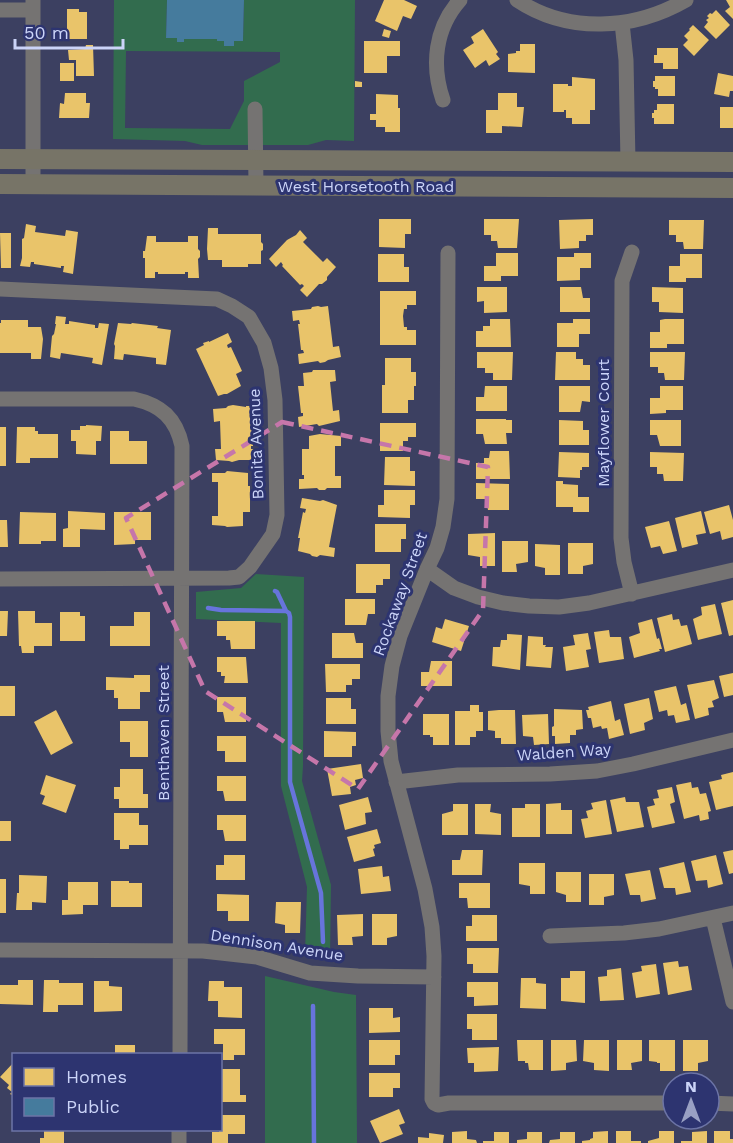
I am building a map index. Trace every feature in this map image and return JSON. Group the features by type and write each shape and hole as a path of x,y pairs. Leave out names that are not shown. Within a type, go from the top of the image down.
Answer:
{"main road":[{"name":"West Horsetooth Road","path":"0,159 733,162"},
{"name":"West Horsetooth Road","path":"0,184 733,188"}],"street":[{"path":"443,100 436,70 437,50 440,34 448,16 460,0"},
{"path":"517,0 541,13 584,24 622,23 660,14 686,0"},
{"path":"0,10 33,5 33,184"},
{"path":"622,23 626,60 628,162"},
{"path":"255,109 256,186"},
{"name":"Mayflower Court","path":"632,252 622,281 621,538 632,594"},
{"name":"Rockaway Street","path":"434,977 432,927 425,889 391,761 388,696 392,666 400,636 437,548 447,499 448,253"},
{"name":"Bonita Avenue","path":"0,289 217,299 249,317 264,343 271,368 277,515 273,534 250,567 239,577 182,580 0,579"},
{"name":"Benthaven Street","path":"0,399 134,399 157,406 176,426 180,435 182,446 180,1053"},
{"path":"427,569 454,588 495,601 529,606 559,607 632,594 733,570"},
{"name":"Walden Way","path":"396,782 458,775 597,771 733,740"},
{"path":"550,936 659,929 733,913"},
{"path":"713,918 733,1002"},
{"name":"Dennison Avenue","path":"0,950 203,951 257,957 310,973 434,977"},
{"path":"434,977 432,1099 434,1103 438,1105 449,1103 661,1103"}],"highlighted area":[{"path":"282,422 488,467 483,610 358,789 205,691 126,518"}],"green space":[{"path":"114,0 167,0 166,38 177,38 177,42 184,42 184,39 217,39 217,41 224,41 234,46 234,41 243,41 244,0 355,0 354,141 326,140 308,145 202,145 185,141 113,139","holes":["126,51 280,52 280,62 244,81 244,101 230,129 125,128"]},
{"path":"256,574 304,577 302,781 331,885 330,959 305,954 307,887 281,786 281,623 196,619 196,592 241,588"},
{"path":"265,976 356,995 357,1143 265,1143"}],"building: Homes":[{"path":"384,0 404,0 417,6 411,19 403,16 397,31 375,21"},
{"path":"726,0 733,0 733,19 725,11 730,7"},
{"path":"67,9 87,12 87,39 67,39"},
{"path":"716,10 730,25 716,39 704,27 708,22 707,16"},
{"path":"693,25 709,40 694,56 683,45 688,40 684,36"},
{"path":"384,29 391,31 389,38 382,36"},
{"path":"483,29 500,59 489,66 486,60 475,68 463,50 474,43 471,37"},
{"path":"364,41 400,41 400,56 387,56 387,73 364,73"},
{"path":"520,44 535,44 535,73 508,72 508,54 520,51"},
{"path":"86,45 93,45 94,76 76,76 76,60 69,60 68,50 85,49"},
{"path":"657,48 678,48 678,69 663,69 663,63 654,63"},
{"path":"60,63 74,63 74,81 60,81"},
{"path":"718,73 733,76 733,91 730,91 729,97 714,94"},
{"path":"655,76 675,76 675,96 658,96 658,89 653,87"},
{"path":"572,77 595,79 595,110 590,110 590,124 572,124 572,118 566,118 566,110 553,112 553,84 572,86"},
{"path":"355,81 362,82 362,87 355,87"},
{"path":"65,93 86,93 86,103 90,103 89,118 59,118 60,103 64,104"},
{"path":"498,93 517,93 517,107 524,107 522,127 502,126 502,133 486,133 486,110 498,110"},
{"path":"376,94 398,95 400,132 385,132 385,127 376,127 376,120 370,120 370,114 376,114"},
{"path":"657,104 674,104 674,124 654,124 652,113 657,110"},
{"path":"720,107 733,107 733,128 720,128"},
{"path":"379,219 411,219 411,234 405,234 405,248 379,247"},
{"path":"484,219 519,219 517,248 498,248 497,241 491,241 491,235 484,235"},
{"path":"593,219 593,235 586,235 586,241 579,241 579,248 560,249 559,220"},
{"path":"669,220 704,220 703,249 684,249 683,242 676,242 676,235 669,235"},
{"path":"26,224 36,226 35,232 65,236 66,230 78,232 73,274 63,272 64,266 61,268 31,262 30,267 20,266 22,239"},
{"path":"208,228 218,228 218,234 261,234 263,250 261,251 261,264 248,264 248,267 222,267 222,260 208,260"},
{"path":"300,230 307,238 303,242 323,262 327,258 336,267 327,280 319,284 307,297 300,290 304,286 300,285 281,262 276,267 269,259"},
{"path":"0,233 11,233 11,268 1,268"},
{"path":"147,236 156,236 156,242 188,242 188,236 198,236 199,278 188,278 188,272 158,274 155,272 155,278 145,278 143,251 145,251"},
{"path":"496,253 518,253 518,276 501,276 501,281 484,281 484,266 496,266"},
{"path":"574,253 591,253 591,268 580,268 580,280 557,281 557,257 574,257"},
{"path":"378,254 404,254 404,267 409,267 409,282 378,282"},
{"path":"680,254 702,254 702,278 686,278 686,282 669,282 669,266 680,266"},
{"path":"477,287 507,287 507,312 484,313 484,301 477,302"},
{"path":"560,287 581,287 583,298 590,298 590,312 560,312"},
{"path":"652,287 683,288 683,313 659,312 659,302 652,302"},
{"path":"380,291 416,291 416,305 407,305 403,316 404,327 407,327 407,330 416,330 416,345 380,345"},
{"path":"328,306 333,347 339,346 341,357 320,363 318,361 299,364 298,354 304,353 301,350 299,320 293,321 292,311"},
{"path":"56,316 66,317 65,324 69,324 69,321 95,325 95,328 98,328 99,323 109,324 102,365 92,363 93,358 61,353 60,359 50,357"},
{"path":"490,319 510,319 511,347 476,347 476,331 483,331 483,326 490,326"},
{"path":"573,319 590,319 590,334 579,334 579,347 557,347 557,323 573,323"},
{"path":"684,319 684,344 667,344 667,348 650,348 650,332 660,332 660,320"},
{"path":"1,320 28,320 28,327 41,327 43,339 41,359 31,359 31,353 0,353"},
{"path":"118,323 158,326 157,328 171,330 166,365 156,364 156,358 124,354 123,360 114,359"},
{"path":"228,333 232,342 227,345 228,348 231,347 242,371 236,374 241,386 218,396 196,349 204,345 203,343"},
{"path":"477,352 513,352 512,380 493,380 493,373 485,373 485,368 477,368"},
{"path":"556,352 576,352 576,359 583,359 583,365 590,365 590,380 555,380"},
{"path":"650,352 685,352 684,380 665,380 664,373 658,373 658,367 650,367"},
{"path":"385,358 411,358 411,372 416,372 416,386 414,386 414,400 408,400 408,413 382,413"},
{"path":"313,370 335,370 336,381 330,382 333,411 339,410 340,421 319,426 317,424 299,427 298,417 303,416 303,413 301,413 298,386 304,386 303,373"},
{"path":"485,386 507,386 507,411 476,411 476,397 484,397"},
{"path":"559,386 590,386 590,402 582,401 580,412 559,412"},
{"path":"660,386 683,386 683,410 666,410 666,413 650,414 650,398 660,398"},
{"path":"233,405 255,406 256,416 250,416 253,446 251,449 257,449 258,460 232,462 216,460 215,449 221,449 220,421 214,422 213,409"},
{"path":"476,419 512,420 512,433 506,433 507,444 485,444 483,434 476,434"},
{"path":"559,420 583,421 583,430 589,430 589,445 559,445"},
{"path":"650,420 681,420 681,446 660,446 657,435 650,435"},
{"path":"380,423 416,423 416,437 408,437 408,441 403,441 403,451 380,451"},
{"path":"80,426 102,426 101,441 96,441 96,455 76,454 76,441 71,441 71,430 80,430"},
{"path":"0,427 6,427 6,466 0,466"},
{"path":"17,427 35,427 38,434 58,434 58,458 30,458 30,463 16,463"},
{"path":"110,431 129,431 129,441 147,441 147,464 110,464"},
{"path":"320,434 341,436 341,446 335,446 335,476 341,476 341,488 299,489 299,479 304,479 302,449 309,449 309,436"},
{"path":"490,451 509,451 510,479 476,479 476,463 484,463 484,458 489,458"},
{"path":"559,452 589,453 589,467 582,467 580,478 558,477"},
{"path":"650,452 684,453 683,481 664,481 663,474 657,474 657,467 650,467"},
{"path":"385,457 410,457 410,471 415,471 415,486 384,485"},
{"path":"227,471 248,473 250,512 243,512 243,526 212,525 212,516 218,516 218,482 212,482 212,473"},
{"path":"556,481 578,485 578,497 589,497 589,512 573,512 573,507 556,507"},
{"path":"476,483 509,484 509,510 488,510 486,499 476,499"},
{"path":"384,490 415,490 415,505 410,505 410,518 378,517 378,505 384,505"},
{"path":"302,498 323,500 337,505 329,547 335,548 334,557 320,555 317,557 298,551 300,538 298,538 303,512 305,513 306,509 300,508"},
{"path":"729,505 733,520 733,537 722,540 720,531 710,534 704,512"},
{"path":"68,511 105,513 105,530 80,529 80,547 63,547 63,529 68,528"},
{"path":"701,511 706,533 696,535 698,544 682,548 675,518"},
{"path":"20,512 56,513 56,541 19,544"},
{"path":"114,512 151,512 151,540 135,540 135,544 114,545"},
{"path":"0,520 7,520 8,547 0,547"},
{"path":"669,521 677,551 663,554 660,546 651,548 645,527"},
{"path":"375,524 406,524 406,539 401,539 401,552 375,552"},
{"path":"495,533 495,566 480,566 480,557 468,555 468,534"},
{"path":"502,541 528,541 528,562 516,564 517,572 502,572"},
{"path":"568,543 593,543 593,564 583,566 583,574 568,574"},
{"path":"535,544 560,545 560,575 545,575 545,568 535,566"},
{"path":"356,564 390,564 390,579 383,579 383,585 376,585 376,593 356,593"},
{"path":"345,599 375,599 375,614 368,614 366,625 345,625"},
{"path":"733,600 733,635 729,636 721,603"},
{"path":"715,604 722,634 698,640 693,619 702,615 701,607"},
{"path":"0,611 8,611 7,636 0,636"},
{"path":"18,611 35,611 35,623 52,623 52,646 34,646 34,653 22,653 21,646 19,646"},
{"path":"60,612 80,612 80,616 85,616 85,641 60,641"},
{"path":"134,612 150,612 150,646 110,646 110,626 134,626"},
{"path":"672,614 673,620 679,619 681,626 687,625 692,644 665,652 657,618"},
{"path":"445,619 469,626 461,651 432,642 436,627 442,629"},
{"path":"652,619 662,649 634,658 629,637 640,633 638,623"},
{"path":"217,621 255,621 255,649 231,649 230,640 226,640 226,636 217,636"},
{"path":"609,630 610,637 621,637 624,659 599,663 594,632"},
{"path":"332,633 354,633 356,643 363,643 363,658 332,658"},
{"path":"588,633 591,649 586,650 589,667 566,671 563,647 575,645 573,635"},
{"path":"507,634 522,635 520,670 492,666 493,647 500,647 501,640 507,640"},
{"path":"528,636 543,637 545,647 553,647 551,668 526,666"},
{"path":"217,657 246,657 248,683 224,683 225,676 217,672"},
{"path":"431,661 452,661 452,686 421,686 421,672 429,672"},
{"path":"325,664 360,664 360,679 352,679 352,685 346,685 346,692 326,692"},
{"path":"733,673 733,695 724,697 719,676"},
{"path":"134,675 150,675 150,692 140,692 140,709 118,709 118,698 114,698 114,690 106,690 106,677 134,678"},
{"path":"714,680 719,698 712,701 714,707 708,708 709,715 695,719 687,685"},
{"path":"0,686 15,686 15,716 0,716"},
{"path":"676,686 681,705 686,703 690,720 676,723 674,715 668,716 667,710 659,712 654,691"},
{"path":"217,697 246,697 246,722 225,722 223,712 217,712"},
{"path":"326,698 351,698 351,709 356,709 356,724 326,724"},
{"path":"649,698 653,719 644,723 645,730 630,734 624,704"},
{"path":"611,701 615,721 620,719 624,735 609,739 607,728 602,729 601,726 593,728 586,710 589,710 588,707"},
{"path":"470,705 479,705 479,712 483,712 483,731 476,731 476,737 470,737 470,745 455,745 455,711 470,711"},
{"path":"554,709 582,710 583,729 576,730 576,735 570,735 570,743 555,744 555,736 552,736"},
{"path":"56,710 73,743 51,755 34,722"},
{"path":"515,710 516,744 501,744 501,738 495,738 495,731 488,730 488,711"},
{"path":"423,714 449,714 449,745 433,745 433,737 423,735"},
{"path":"548,714 549,744 534,745 533,737 523,736 522,715"},
{"path":"120,721 148,721 148,757 130,757 130,742 120,742"},
{"path":"324,731 356,732 356,746 352,746 352,757 324,757"},
{"path":"217,736 246,736 246,762 225,762 225,751 217,751"},
{"path":"361,764 363,778 355,780 356,785 350,787 351,794 332,796 327,769"},
{"path":"120,769 143,769 143,794 148,794 148,808 119,808 119,799 114,799 114,787 120,787"},
{"path":"733,772 733,806 716,810 709,782 722,779 721,775"},
{"path":"46,775 76,785 66,813 42,804 45,796 40,794"},
{"path":"217,776 246,776 246,801 225,801 223,791 217,791"},
{"path":"691,782 692,788 698,787 700,794 706,793 711,811 708,812 709,819 700,821 699,815 684,819 676,785"},
{"path":"672,787 675,802 670,804 675,823 652,828 647,807 655,805 653,799 659,798 657,790"},
{"path":"368,797 372,812 365,813 366,824 345,830 339,805"},
{"path":"625,797 626,802 639,802 644,827 617,832 610,800"},
{"path":"606,800 612,834 585,838 581,819 588,818 586,811 593,809 591,803"},
{"path":"561,803 561,810 572,810 572,834 546,834 546,804"},
{"path":"453,804 468,804 468,835 442,835 442,814 453,811"},
{"path":"475,804 491,804 490,812 501,814 501,835 475,834"},
{"path":"525,804 540,804 540,837 512,837 512,808 525,808"},
{"path":"114,813 139,813 139,825 148,825 148,845 129,845 129,849 120,849 120,840 114,840"},
{"path":"217,815 246,815 246,841 225,841 223,830 217,830"},
{"path":"0,821 11,821 11,841 0,841"},
{"path":"377,829 381,843 374,845 375,856 354,862 347,837"},
{"path":"462,850 483,850 482,875 452,875 452,860 460,860"},
{"path":"733,850 733,873 729,874 723,852"},
{"path":"224,855 245,855 245,880 216,880 216,865 224,865"},
{"path":"716,855 723,884 708,888 707,880 696,881 691,861"},
{"path":"684,862 691,892 676,895 675,888 664,888 659,868"},
{"path":"519,863 545,863 545,894 530,894 530,886 519,884"},
{"path":"382,866 383,877 389,876 391,891 361,894 358,869"},
{"path":"650,870 656,899 641,902 640,895 630,895 625,874"},
{"path":"556,872 581,872 581,902 566,902 566,895 556,892"},
{"path":"589,874 614,874 614,895 604,897 604,905 589,905"},
{"path":"19,875 47,876 46,903 32,902 32,910 16,910"},
{"path":"0,879 6,879 6,913 0,913"},
{"path":"111,881 142,883 142,907 111,907"},
{"path":"68,882 98,882 98,905 83,905 83,914 62,915 62,900 68,900"},
{"path":"459,883 490,883 490,908 468,908 467,898 459,898"},
{"path":"217,894 249,895 249,921 228,921 228,911 217,911"},
{"path":"276,902 301,902 300,933 285,933 285,925 275,923"},
{"path":"363,914 363,936 352,937 353,945 338,945 337,915"},
{"path":"372,914 397,914 397,936 387,938 387,945 372,945"},
{"path":"472,915 497,915 497,941 466,941 466,926 472,926"},
{"path":"467,948 499,948 498,973 473,973 473,964 467,964"},
{"path":"678,961 679,967 688,966 692,990 668,995 663,963"},
{"path":"656,964 660,994 636,998 632,973 642,971 641,966"},
{"path":"621,968 624,1000 600,1001 598,977 607,976 607,970"},
{"path":"570,971 585,971 585,1003 561,1001 561,978 570,978"},
{"path":"521,978 536,978 536,983 546,984 546,1009 520,1008"},
{"path":"18,980 33,980 33,1005 0,1004 0,985 18,985"},
{"path":"44,980 59,980 59,983 83,983 83,1005 58,1005 58,1012 43,1012"},
{"path":"94,981 109,981 109,986 122,987 122,1011 94,1012"},
{"path":"209,981 224,981 224,987 242,987 242,1018 218,1017 218,1001 208,1001"},
{"path":"467,982 498,982 498,1005 474,1006 474,997 467,997"},
{"path":"369,1008 393,1008 393,1018 400,1017 400,1032 369,1033"},
{"path":"467,1014 497,1014 497,1040 472,1040 472,1029 467,1029"},
{"path":"214,1029 245,1029 245,1055 234,1055 234,1060 223,1060 223,1044 214,1044"},
{"path":"369,1040 400,1040 400,1055 395,1055 395,1065 369,1065"},
{"path":"517,1040 543,1040 543,1070 529,1070 528,1063 518,1061"},
{"path":"551,1040 576,1040 577,1061 566,1063 566,1070 551,1071"},
{"path":"584,1040 609,1040 609,1071 594,1070 594,1063 583,1061"},
{"path":"617,1040 642,1040 642,1061 631,1063 632,1070 617,1070"},
{"path":"649,1040 675,1040 675,1071 660,1071 660,1063 649,1061"},
{"path":"683,1040 708,1040 708,1061 698,1063 698,1071 683,1071"},
{"path":"115,1045 135,1045 135,1053 115,1053"},
{"path":"499,1047 498,1071 474,1072 474,1063 468,1063 467,1048"},
{"path":"12,1064 12,1092 7,1088 9,1085 0,1077"},
{"path":"222,1069 240,1069 240,1095 246,1095 246,1102 222,1102"},
{"path":"369,1073 400,1073 400,1088 393,1088 393,1097 369,1097"},
{"path":"399,1109 405,1123 399,1125 403,1134 380,1143 370,1121"},
{"path":"222,1115 245,1115 245,1134 228,1134 228,1143 212,1143 212,1132 222,1131"},
{"path":"44,1131 64,1131 64,1143 40,1143 40,1138 44,1138"},
{"path":"467,1131 467,1139 476,1140 477,1143 452,1143 452,1132"},
{"path":"608,1131 608,1143 582,1143 582,1141 593,1138 593,1132"},
{"path":"616,1131 631,1131 631,1141 641,1141 641,1143 616,1143"},
{"path":"659,1131 674,1131 674,1143 648,1143 648,1141 659,1138"},
{"path":"707,1131 707,1143 681,1143 681,1141 692,1141 692,1132"},
{"path":"714,1131 730,1131 730,1139 733,1139 733,1143 714,1143"},
{"path":"494,1132 509,1132 509,1143 483,1143 483,1141 494,1141"},
{"path":"527,1132 542,1132 542,1143 517,1143 517,1140 527,1139"},
{"path":"560,1132 575,1132 575,1143 549,1143 550,1140 560,1139"},
{"path":"429,1133 444,1135 443,1143 418,1143 418,1137 429,1138"}],"building: Public":[{"path":"167,0 244,0 243,41 234,41 234,46 224,46 224,41 217,41 217,39 184,39 184,42 177,42 177,38 166,38"}],"waterway":[{"path":"275,591 286,611"},
{"path":"208,608 286,611 289,613 290,782 321,893 323,942"},
{"path":"313,1006 314,1143"}]}
